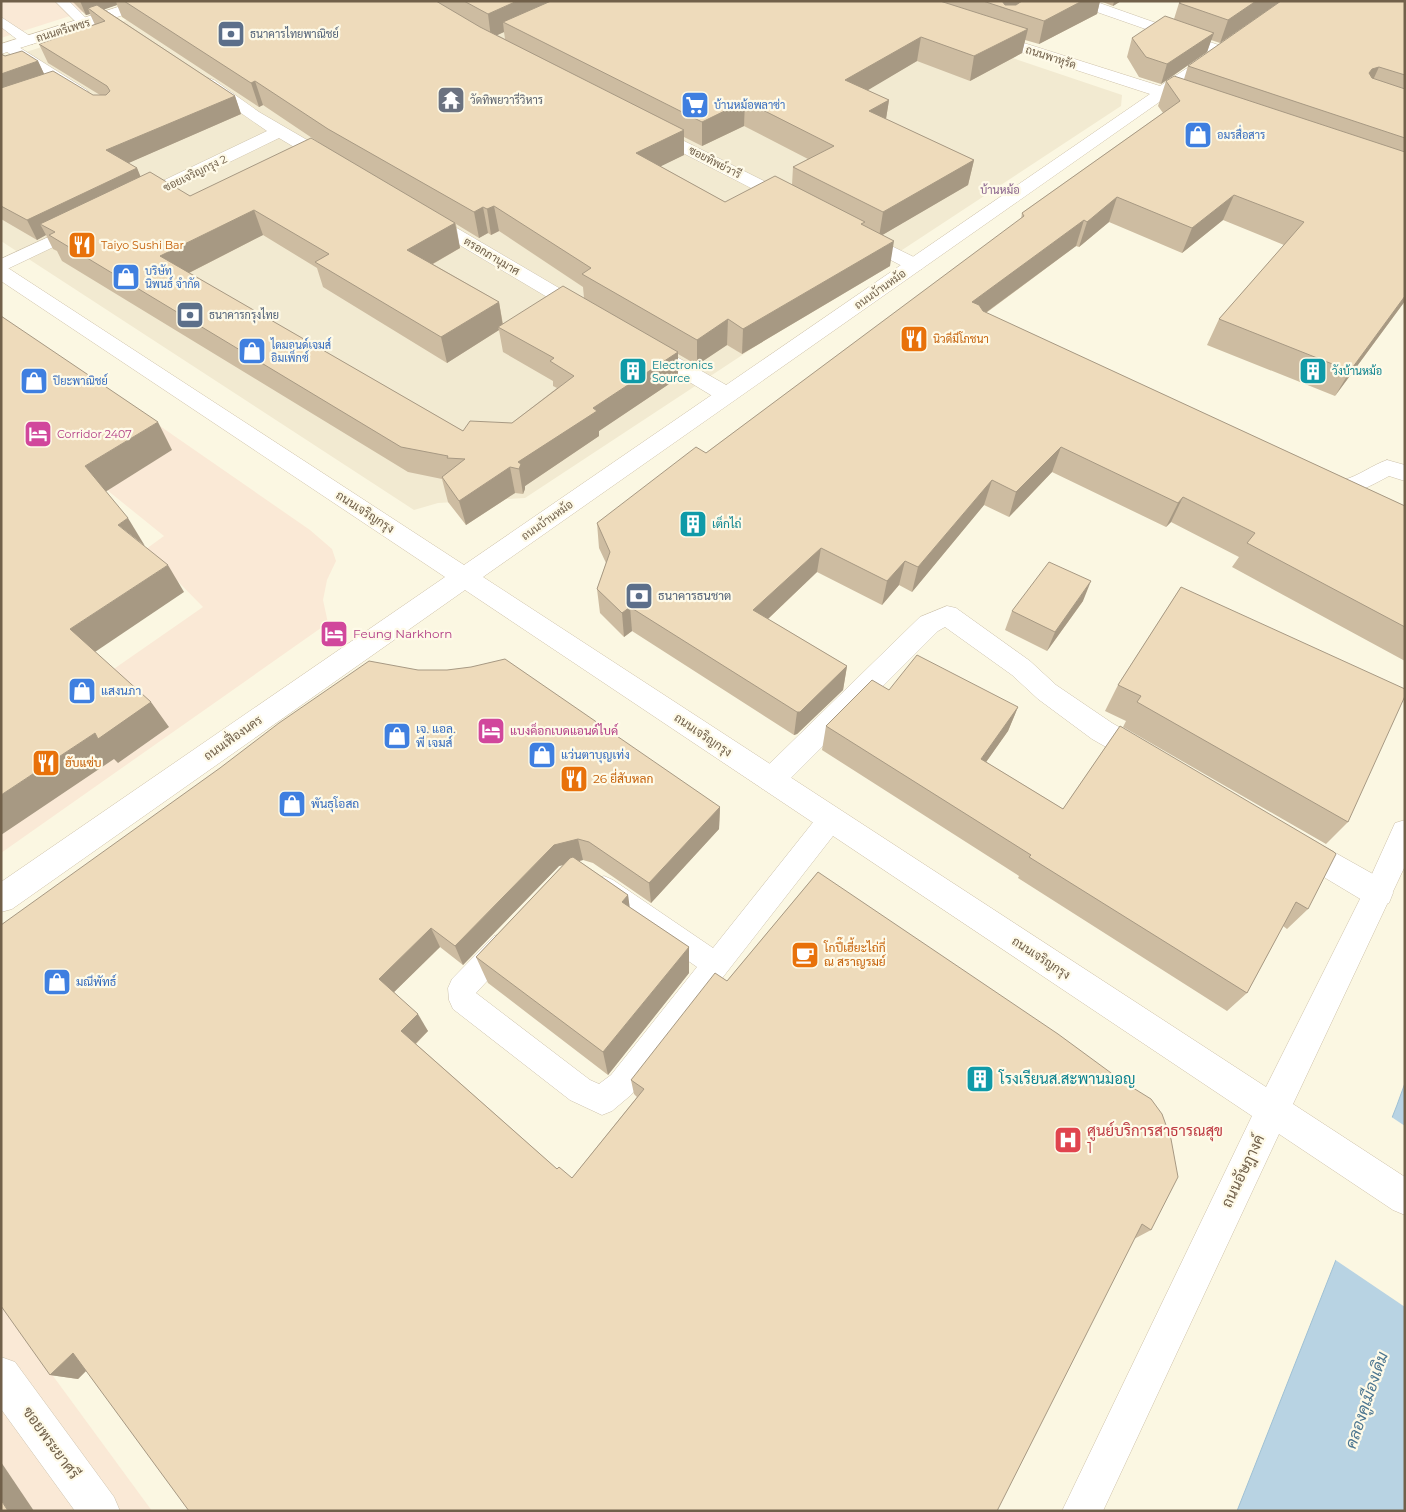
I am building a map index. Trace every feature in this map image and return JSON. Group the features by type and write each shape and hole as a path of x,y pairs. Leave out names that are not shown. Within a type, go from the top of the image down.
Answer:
{"street":[{"name":"ถนนตรีเพชร","path":"5,48 153,1"},
{"path":"1079,1 1222,51"},
{"path":"107,16 124,27"},
{"name":"ถนนพาหุรัด","path":"977,33 1186,100"},
{"name":"ถนนบ้านหม้อ","path":"464,577 1238,40"},
{"path":"5,48 93,100"},
{"path":"190,71 280,132 349,172"},
{"path":"45,88 63,81"},
{"name":"ซอยทิพย์วารี","path":"640,124 809,210"},
{"name":"ซอยเจริญกรุง 2","path":"124,207 280,132"},
{"name":"ตรอกภานุมาศ","path":"409,208 598,319"},
{"path":"1,266 98,219"},
{"path":"844,228 915,265"},
{"name":"ถนนเจริญกรุง","path":"1,272 1405,1198"},
{"path":"632,339 727,395"},
{"path":"1303,476 1328,488 1343,489 1387,468 1405,473"},
{"name":"ถนนเฟื่องนคร","path":"1,899 464,577"},
{"path":"771,780 929,624 947,615 1021,668 1047,692 1102,732 1166,769"},
{"name":"ถนนอัษฎางค์","path":"1082,1511 1378,893 1405,832"},
{"path":"1276,833 1378,893"},
{"name":"ซอยพระยาศรี","path":"1,1376 100,1511"}],"lane":[{"path":"61,1 85,23"},
{"path":"1,21 28,40"},
{"path":"522,925 462,988 463,1000 580,1090 602,1101 621,1085 831,819"},
{"path":"583,873 716,965"}],"shaded area":[{"path":"1,1 117,1 1,38"},
{"path":"186,1 844,1 1122,95 1121,106 525,498 438,503 414,510 1,241 1,60"},
{"path":"1,316 310,530 332,549 336,561 327,580 323,600 328,623 1,853 1,753 108,673 203,607 146,549 164,536 107,490 1,420"},
{"path":"1,1305 152,1511 1,1511"}],"water":[{"name":"คลองคูเมืองเดิม","path":"1405,1083 1405,1511 1237,1511 1397,1105"}],"pier":[{"path":"1390,1116 1405,1126 1405,1307 1334,1259"}],"building":[{"path":"124,1 436,1 480,27 684,130 636,153 725,202 775,176 865,222 861,224 894,241 743,329 728,319 697,340 582,274 591,268 494,206 487,209 483,207 474,212 328,129 255,81 251,83"},
{"path":"464,1 517,1 488,14"},
{"path":"551,1 940,1 1028,29 974,56 921,37 845,80 889,100 869,111 974,160 883,212 793,167 834,146 745,101 702,122 503,22"},
{"path":"983,1 1002,1 1005,5 1016,5 1022,1 1082,1 1044,21"},
{"path":"1182,1 1256,1 1228,20 1179,3"},
{"path":"1281,1 1405,1 1405,75 1379,67 1372,69 1369,73 1372,78 1405,89 1405,138 1188,66"},
{"path":"97,5 235,96 106,150 137,168 27,220 1,206 1,88 53,71 93,95 106,95 110,91 107,86 39,44 105,21 88,8"},
{"path":"1165,16 1214,33 1167,64 1146,57 1132,38"},
{"path":"22,51 38,61 1,74 1,54 5,56"},
{"path":"1174,76 1405,152 1405,296 1350,371 1219,319 1304,222 1234,195 1192,228 1117,197 1087,222 1084,220 972,302 979,305 983,311 1405,506 1405,627 1247,543 1255,533 1183,497 1178,503 1061,447 1016,492 992,480 918,567 905,561 887,581 821,548 753,610 847,666 800,712 797,712 630,607 622,613 597,589 610,552 597,523 696,447 706,453 1024,216 1022,213 1180,101 1166,81"},
{"path":"311,138 455,223 407,250 499,302 441,337 315,262 329,254 254,210 160,256 463,431 470,421 512,423 574,376 550,361 554,358 498,327 563,286 678,352 593,408 597,411 518,462 521,464 519,469 510,467 459,501 442,477 465,459 447,458 448,456 401,447 49,235 55,232 40,224 150,172 190,196"},
{"path":"1,316 158,422 85,466 128,518 118,525 168,565 70,629 151,702 98,739 95,733 1,795"},
{"path":"1049,562 1091,581 1055,632 1012,611"},
{"path":"1181,587 1405,689 1405,696 1348,822 1137,702 1141,696 1118,685"},
{"path":"917,655 1018,707 981,759 1063,809 1120,726 1336,854 1308,909 1296,902 1247,993 1029,857 1031,855 826,726 872,680 889,690"},
{"path":"505,659 720,807 649,883 589,842 578,839 554,845 455,946 431,928 379,979 418,1014 401,1031 557,1169 559,1167 572,1178 644,1089 631,1080 715,973 727,981 818,872 1151,1099 1162,1114 1171,1139 1178,1177 1151,1230 1142,1224 997,1511 189,1511 73,1353 50,1375 1,1306 1,925 220,768 279,723 369,661 418,670 447,670 471,667"},
{"path":"573,857 628,895 622,902 689,947 603,1052 476,957"},
{"path":"1,1500 8,1511 1,1511"}],"place":[{"name":"ธนาคารไทยพาณิชย์","path":"231,34"},
{"name":"วัดทิพยวารีวิหาร","path":"451,100"},
{"name":"บ้านหม้อพลาซ่า","path":"695,105"},
{"name":"อมรสื่อสาร","path":"1198,135"},
{"name":"Taiyo Sushi Bar","path":"82,245"},
{"name":"บริษัท นิพนธ์ จำกัด","path":"126,277"},
{"name":"ธนาคารกรุงไทย","path":"190,315"},
{"name":"นิวดีมีโภชนา","path":"914,339"},
{"name":"ไดมอนด์เจมส์ อิมเพ็กซ์","path":"252,351"},
{"name":"Electronics Source","path":"633,371"},
{"name":"วังบ้านหม้อ","path":"1313,371"},
{"name":"ปิยะพาณิชย์","path":"34,381"},
{"name":"Corridor 2407","path":"38,434"},
{"name":"เต็กไถ่","path":"693,524"},
{"name":"ธนาคารธนชาต","path":"639,596"},
{"name":"Feung Narkhorn","path":"334,634"},
{"name":"แสงนภา","path":"82,691"},
{"name":"แบงค็อกเบดแอนด์ไบค์","path":"491,731"},
{"name":"เจ. แอล. พี เจมส์","path":"397,736"},
{"name":"แว่นตาบุญเท่ง","path":"542,755"},
{"name":"ฮับแซ่บ","path":"46,763"},
{"name":"26 ยี่สับหลก","path":"574,779"},
{"name":"พันธุโอสถ","path":"292,804"},
{"name":"โกปี๊เฮี้ยะไถ่กี่ ณ สราญรมย์","path":"805,955"},
{"name":"มณีพัทธ์","path":"57,982"},
{"name":"โรงเรียนส.สะพานมอญ","path":"980,1079"},
{"name":"ศูนย์บริการสาธารณสุข 1","path":"1068,1140"}],"district":[{"name":"บ้านหม้อ","path":"1000,190"}]}
